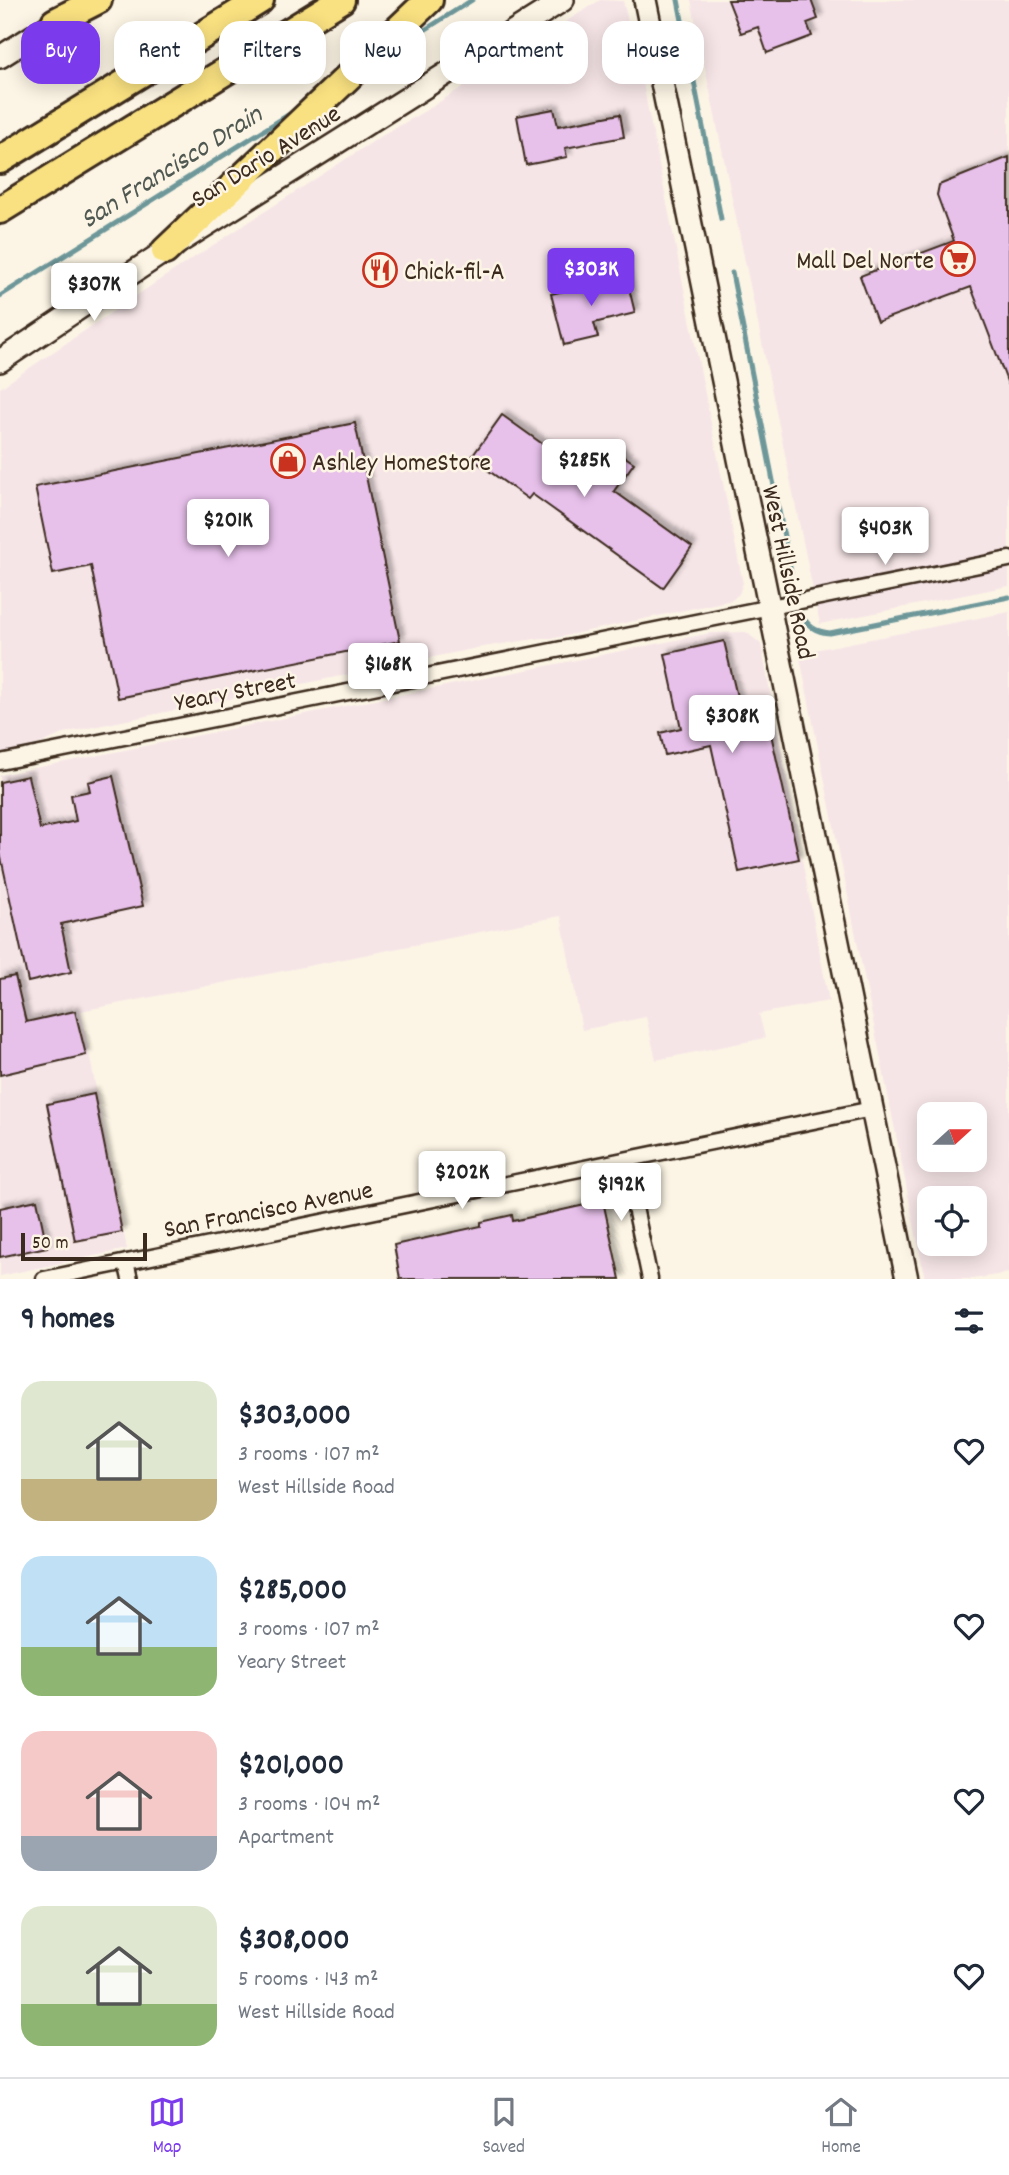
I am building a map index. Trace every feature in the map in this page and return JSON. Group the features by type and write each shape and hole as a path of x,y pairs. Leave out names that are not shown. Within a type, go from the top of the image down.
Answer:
{"highway":[{"path":"57,21 98,0"},
{"path":"0,160 260,0"},
{"path":"0,210 341,0"},
{"path":"165,251 429,0"}],"street":[{"path":"57,21 90,0"},
{"name":"San Dario Avenue","path":"0,361 165,251 563,0"},
{"name":"West Hillside Road","path":"645,0 907,1279"},
{"path":"0,57 21,44"},
{"name":"Yeary Street","path":"0,762 1009,559"},
{"name":"San Francisco Avenue","path":"44,1279 872,1109"},
{"path":"625,1160 650,1279"},
{"path":"126,1262 130,1279"}],"shaded area":[{"path":"600,0 623,1 628,21 602,21 602,84 643,84 743,583 739,594 732,600 555,638 477,648 64,733 40,744 0,753 0,388 164,277 380,137 468,84 588,84 588,21 567,21"},
{"path":"691,0 1009,0 1009,586 820,624 704,63 704,21 695,21"},
{"path":"1009,612 1009,1273 973,1279 925,1279 920,1256 987,1256 987,1186 917,1186 917,1239 799,653"},
{"path":"746,632 761,644 829,1001 759,1014 765,1038 656,1060 646,1017 582,1030 561,916 81,1011 127,1249 0,1276 0,775 711,633"}],"building":[{"path":"728,0 811,0 818,19 807,23 812,36 767,53 758,27 741,33"},
{"path":"554,109 558,126 620,114 624,137 565,148 567,157 526,165 517,116"},
{"name":"Mall Del Norte","path":"1009,157 1008,384 971,287 877,322 860,276 954,241 937,195 939,185"},
{"path":"626,276 635,313 594,323 598,337 564,345 551,294"},
{"path":"502,415 593,480 615,450 634,463 614,491 692,547 663,588 532,494 528,499 471,458"},
{"path":"355,423 400,641 118,698 91,566 53,574 35,487"},
{"path":"724,641 742,718 766,712 799,859 739,872 711,745 665,755 660,733 681,728 665,654"},
{"path":"28,776 40,829 76,821 71,795 90,791 88,782 113,776 143,906 61,924 71,972 28,982 0,853 0,782"},
{"path":"15,976 26,1022 75,1011 86,1055 0,1075 0,979"},
{"path":"94,1094 122,1232 75,1241 47,1104"},
{"path":"37,1200 47,1247 0,1257 0,1208"},
{"path":"603,1201 620,1279 400,1279 394,1245 481,1226 481,1222 512,1215 513,1221"}],"waterway":[{"name":"San Francisco Drain","path":"426,29 472,0"},
{"path":"678,0 721,219"},
{"name":"San Francisco Drain","path":"0,296 291,113"},
{"path":"732,273 791,572"},
{"path":"801,614 812,628 830,633 1009,597"}],"place":[{"name":"Mall Del Norte","path":"958,259"},
{"name":"Chick-fil-A","path":"380,270"},
{"name":"Ashley HomeStore","path":"288,461"}]}
